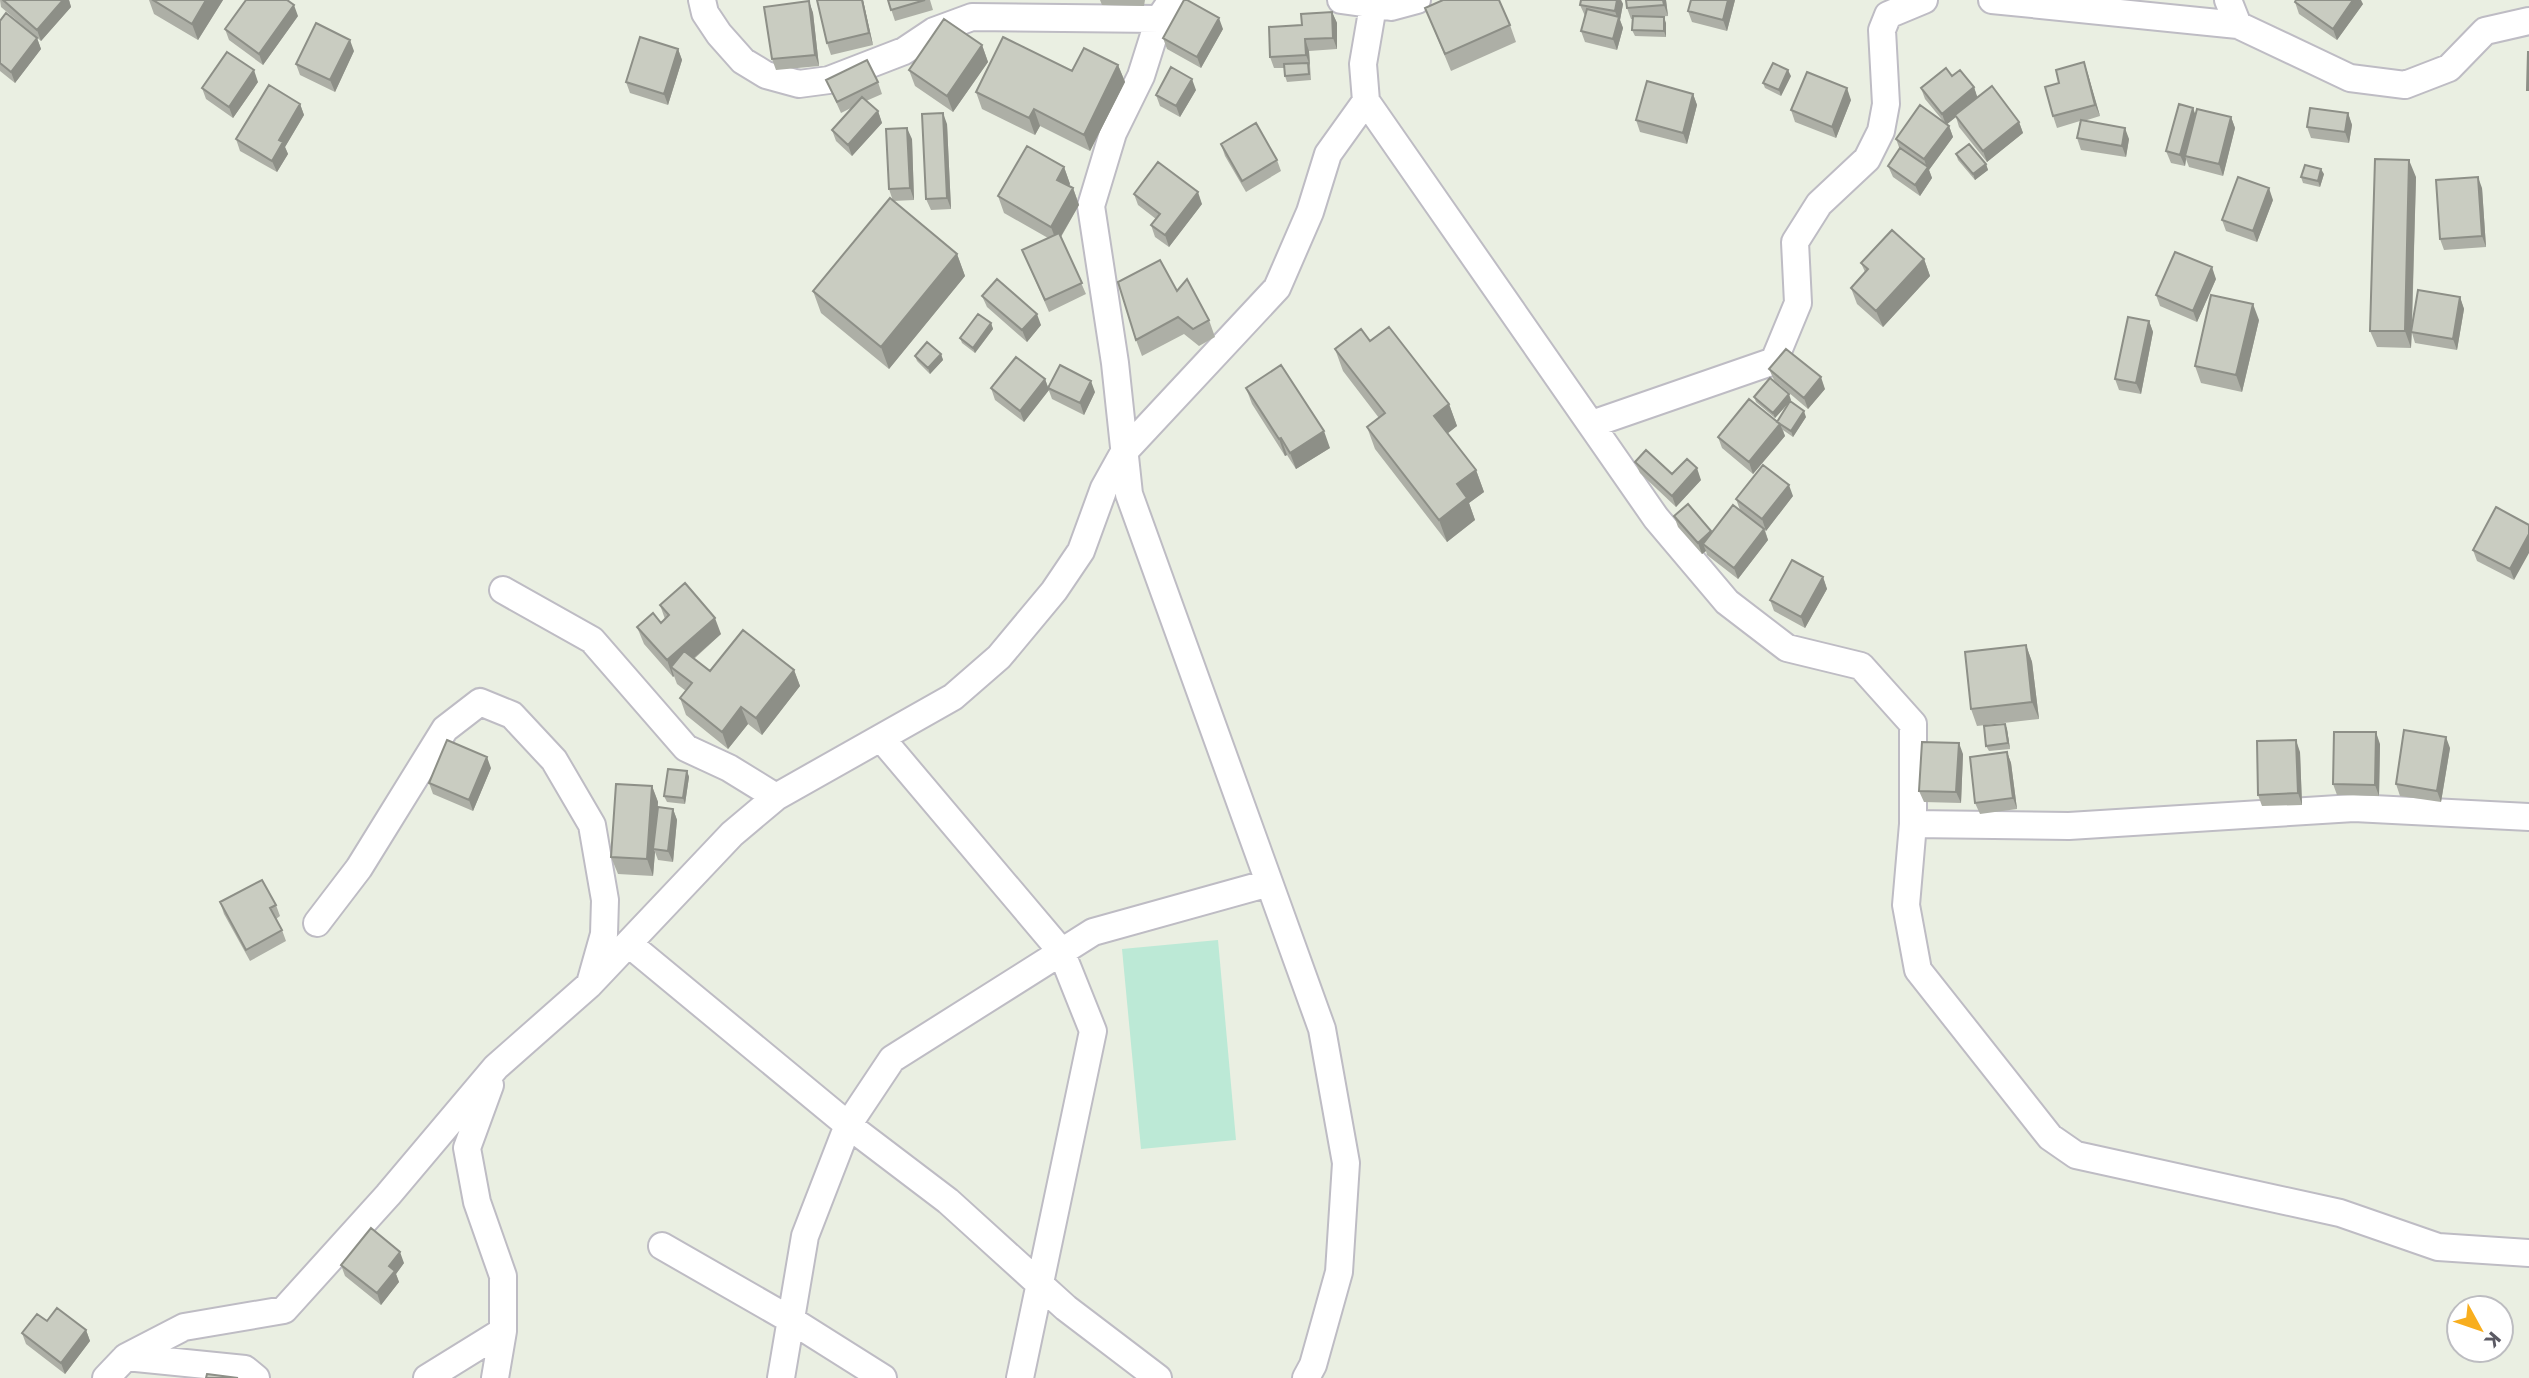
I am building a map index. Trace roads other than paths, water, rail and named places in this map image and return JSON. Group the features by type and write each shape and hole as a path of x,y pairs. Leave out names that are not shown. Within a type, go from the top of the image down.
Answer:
{"street":[{"path":"702,0 705,13 719,34 743,61 766,75 799,84 830,80 854,71 904,51 934,31 972,17 1165,9 1142,76 1114,133 1091,206 1115,363 1129,494 1322,1030 1346,1163 1339,1272 1313,1365 1306,1378"},
{"path":"1341,0 1374,2 1391,7 1417,0"},
{"path":"1592,424 1774,360 1798,303 1795,242 1819,204 1867,159 1881,131 1886,104 1882,30 1888,15 1924,0"},
{"path":"1992,0 2238,25 2350,78 2405,85 2449,68 2485,31 2519,15"},
{"path":"2228,0 2238,25"},
{"path":"1374,2 1363,65 1366,101 1656,518 1727,602 1787,648 1861,666 1913,724 1913,824 1906,905 1918,970 2050,1137 2076,1155 2340,1213 2438,1247 2529,1253"},
{"path":"106,1378 126,1357 184,1327 285,1310 388,1195 496,1067 589,985 732,834 776,797 953,697 999,657 1054,591 1082,551 1104,488 1124,452 1277,288 1310,212 1328,154 1366,101"},
{"path":"503,590 592,640 686,748 729,768 776,797"},
{"path":"317,923 359,868 445,729 480,702 512,715 554,760 592,825 605,900 604,934 589,985"},
{"path":"881,737 1061,951 1093,1031 1020,1378"},
{"path":"1913,824 2069,826 2354,808 2529,817"},
{"path":"781,1378 805,1236 848,1125 892,1059 1093,932 1269,883"},
{"path":"629,944 848,1125 948,1201 1066,1308 1158,1378"},
{"path":"495,1378 503,1331 503,1276 477,1202 467,1148 496,1067"},
{"path":"662,1247 791,1320 883,1378"},
{"path":"427,1378 503,1331"},
{"path":"126,1357 246,1369 256,1378"}]}
